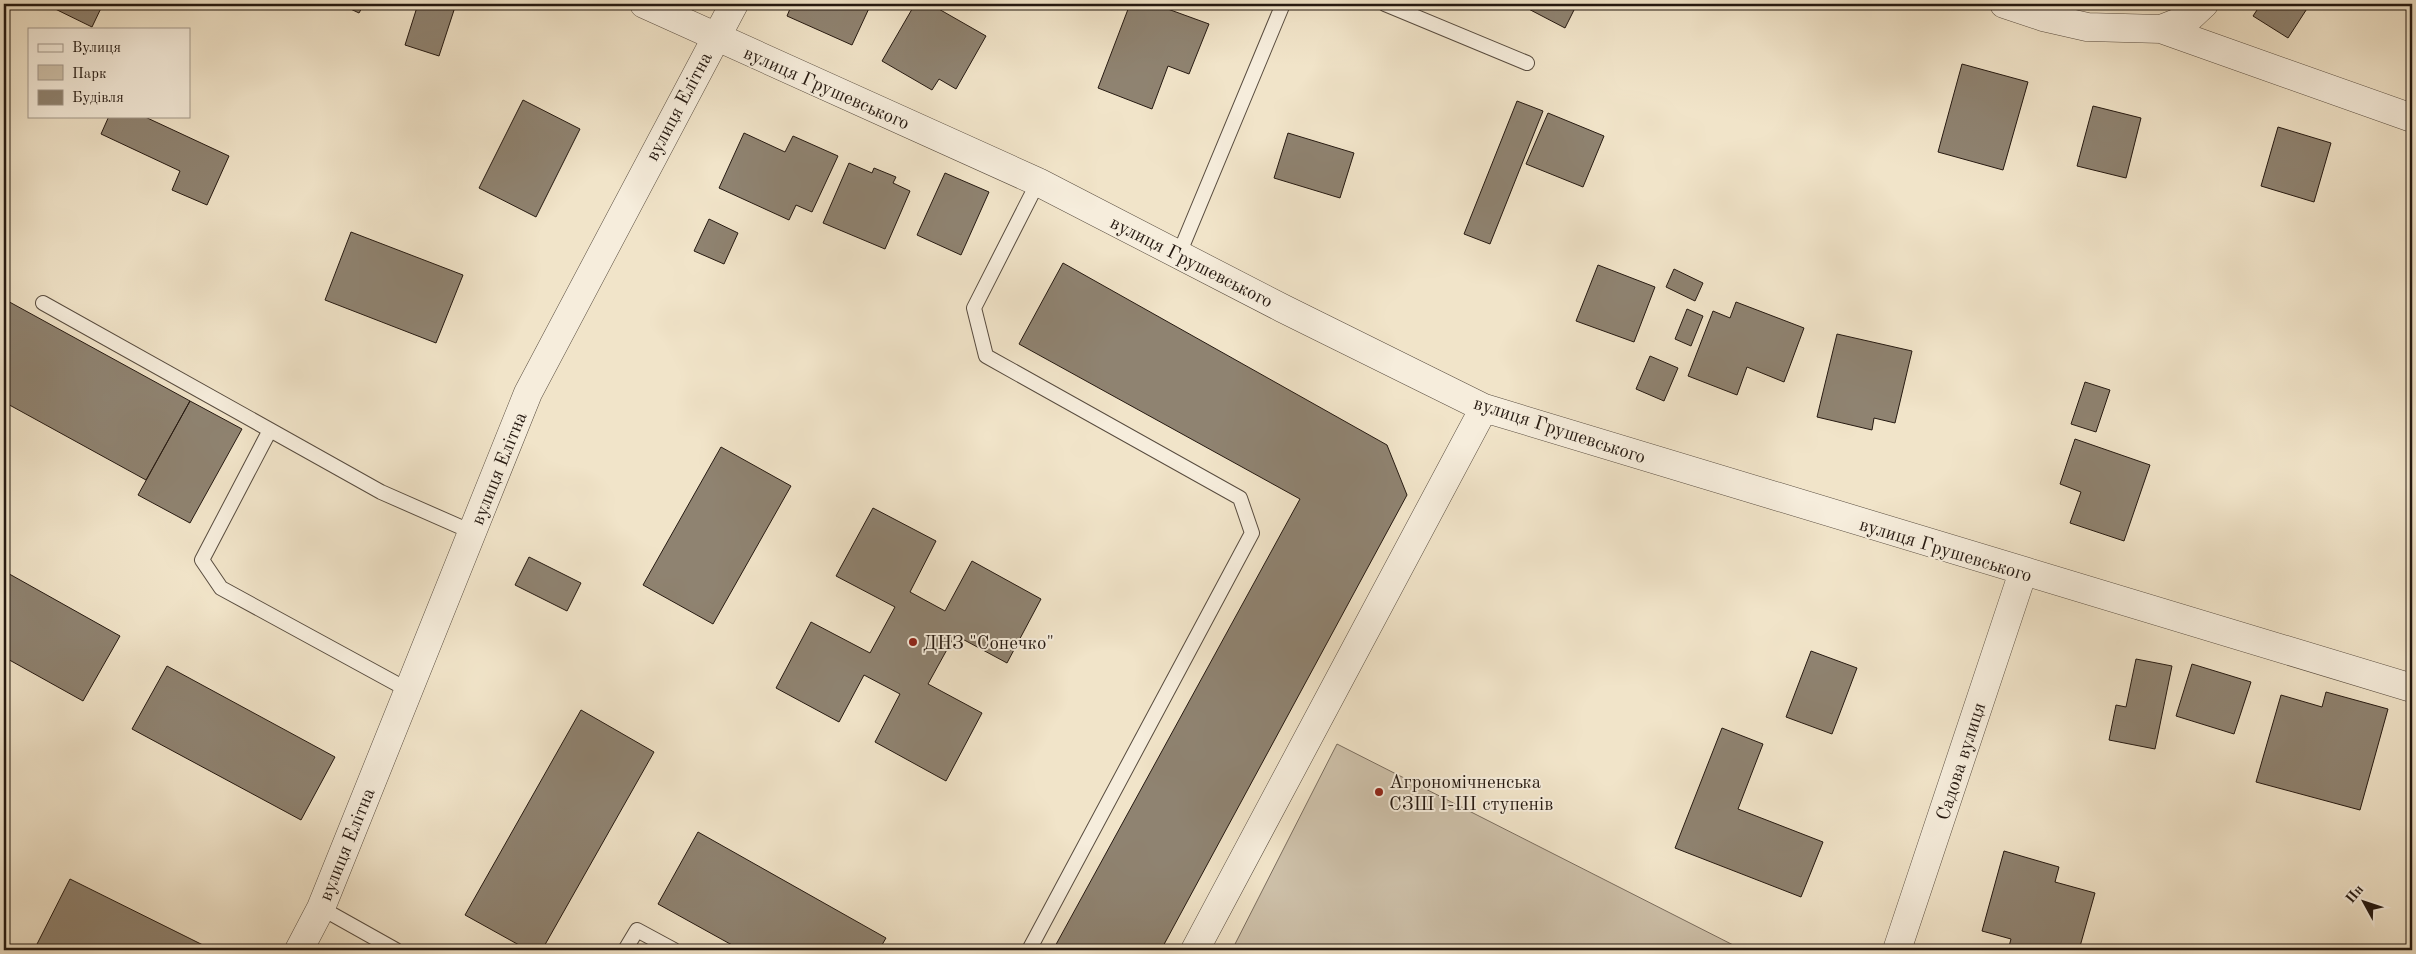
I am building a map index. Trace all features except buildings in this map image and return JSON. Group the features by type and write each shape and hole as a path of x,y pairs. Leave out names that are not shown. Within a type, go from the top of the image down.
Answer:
{"street":[{"name":"вулиця Грушевського","path":"644,4 1038,182 1484,408 2412,688"},
{"name":"вулиця Елітна","path":"300,950 321,908 528,393 715,36 734,4"},
{"path":"2004,4 2043,18 2087,27 2161,29 2412,118"},
{"path":"2161,29 2188,18 2204,4"},
{"path":"1195,950 1484,408"},
{"name":"Садова вулиця","path":"1897,950 2023,572"}],"lane":[{"path":"1179,254 1284,4"},
{"path":"1385,4 1527,63"},
{"path":"1029,950 1252,534 1240,498 986,356 974,308 1038,182"},
{"path":"43,303 382,492 472,532"},
{"path":"270,430 202,560 221,588 408,690"},
{"path":"321,908 396,950"},
{"path":"625,950 636,930 674,950"}],"green space":[{"name":"Агрономічненська СЗШ І-ІІІ ступенів","path":"1337,744 1743,950 1232,950"}],"place":[{"name":"ДНЗ \"Сонечко\"","path":"913,642"},
{"name":"Агрономічненська СЗШ І-ІІІ ступенів","path":"1379,792"}]}
